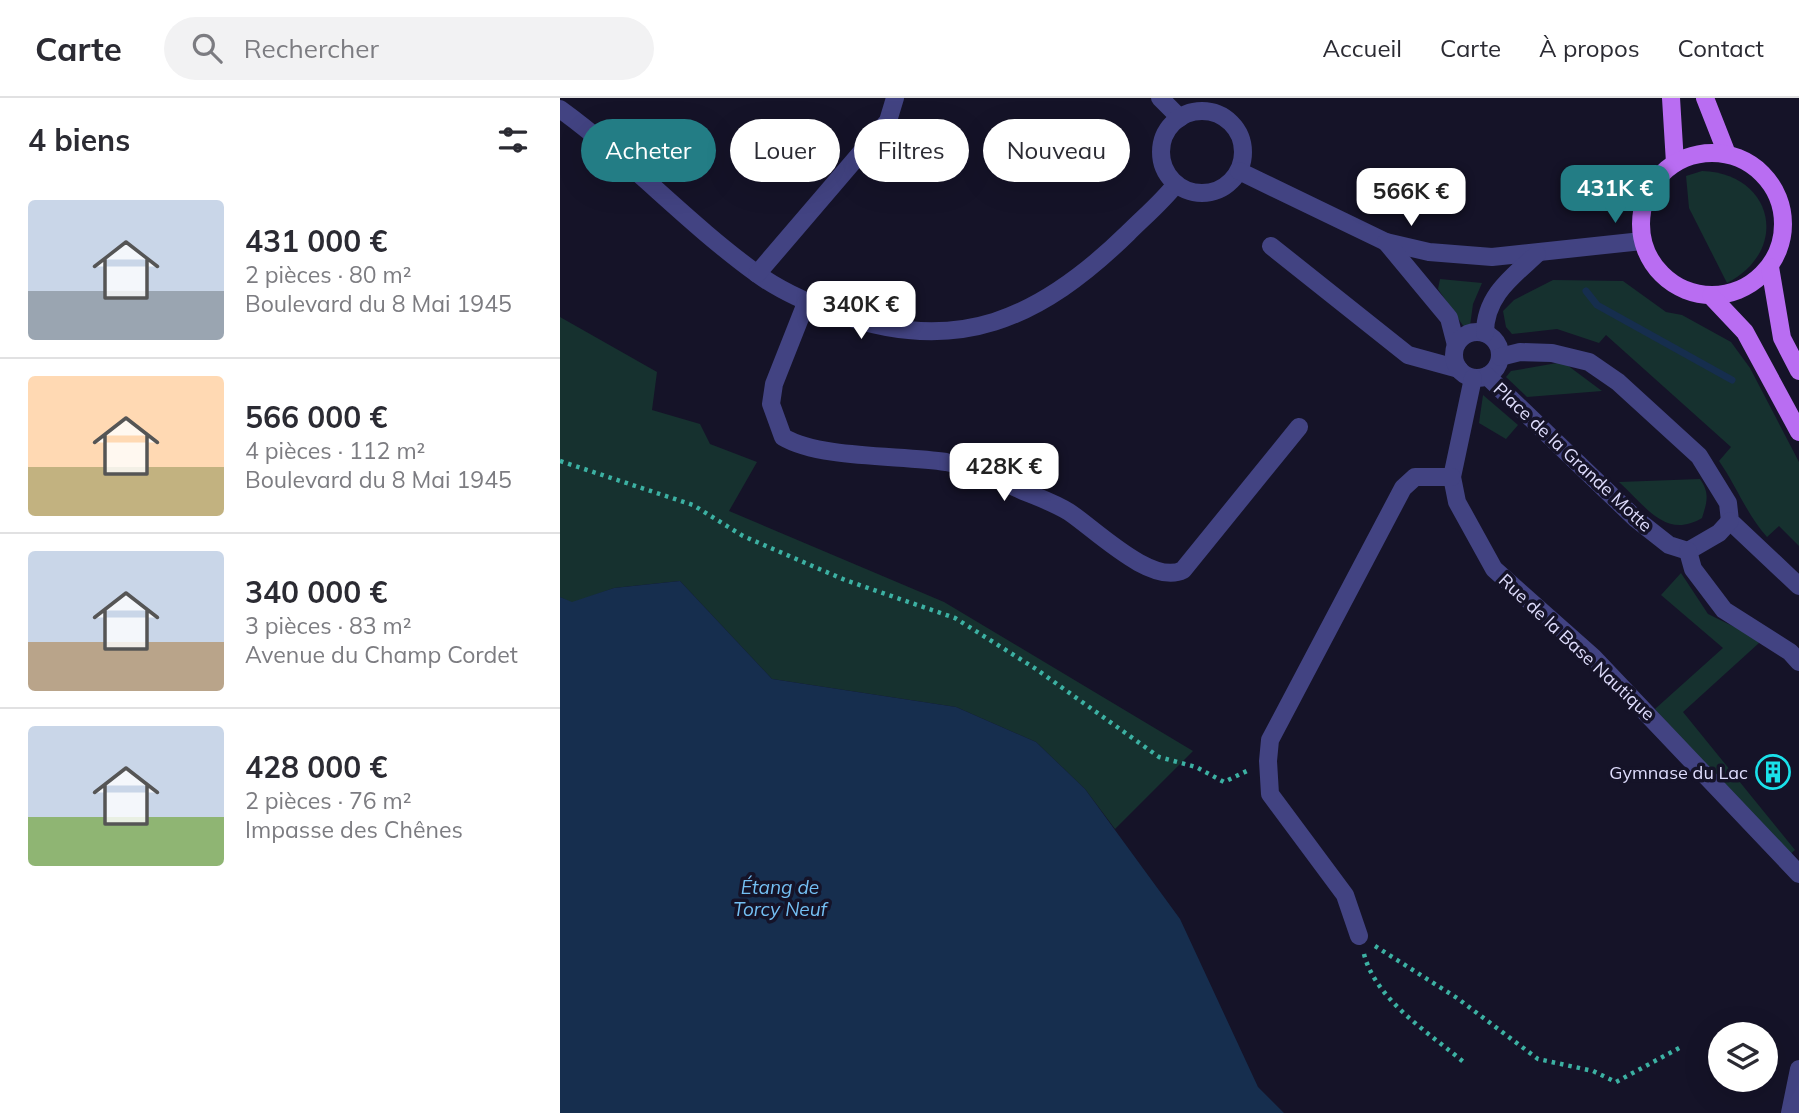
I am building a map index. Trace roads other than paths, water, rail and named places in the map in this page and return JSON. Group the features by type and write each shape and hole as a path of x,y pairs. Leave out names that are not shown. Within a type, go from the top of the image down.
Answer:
{"main road":[{"path":"1671,98 1675,163"},
{"path":"1705,98 1727,154"},
{"path":"1709,152 1727,154 1758,170 1767,178 1779,198 1784,222 1781,246 1770,267 1754,283 1734,293 1711,296 1687,292 1667,280 1651,263 1642,241 1640,219 1646,197 1657,177 1675,163 1709,152"},
{"path":"1770,267 1782,338 1799,371"},
{"path":"1711,296 1745,332 1799,432"}],"street":[{"path":"757,274 888,121 895,98"},
{"path":"1160,98 1180,118"},
{"path":"560,109 757,274 806,303 856,320 926,334 958,330 1027,310 1085,273 1177,184"},
{"path":"1191,113 1213,113 1232,125 1243,147 1239,171 1225,186 1206,193 1195,193 1177,184 1168,174 1161,150 1171,126 1191,113"},
{"path":"1239,171 1386,242 1454,254 1492,257 1537,254 1642,241"},
{"path":"1386,242 1449,318 1456,345 1455,359 1473,374"},
{"path":"1270,246 1408,355 1473,374 1493,371 1500,357 1495,341 1485,333 1473,332 1456,345"},
{"path":"1485,333 1489,305 1502,285 1537,254"},
{"path":"806,303 774,384 771,404 783,437 807,446 948,462 972,469 1067,511 1126,553 1164,574 1183,570 1299,426"},
{"name":"Place de la Grande Motte","path":"1500,357 1520,352 1552,353 1589,362 1618,382 1699,456 1728,503 1730,522 1799,586"},
{"name":"Rue de la Base Nautique","path":"1473,374 1452,477 1457,502 1494,569 1602,666 1799,874"},
{"name":"Place de la Grande Motte","path":"1473,374 1636,519 1669,545 1688,551"},
{"path":"1359,936 1345,895 1269,794 1270,740 1403,488 1415,477 1452,477"},
{"path":"1730,522 1719,533 1688,551 1693,569 1724,610 1790,652 1799,662"},
{"path":"1790,1113 1799,1069"}],"water":[{"name":"Étang de Torcy Neuf","path":"680,581 772,679 956,707 1036,742 1085,789 1180,919 1258,1087 1284,1113 560,1113 560,597 572,602 614,588"}],"waterway":[{"path":"1586,291 1597,305 1732,380"}],"place":[{"name":"Gymnase du Lac","path":"1773,772"}]}
